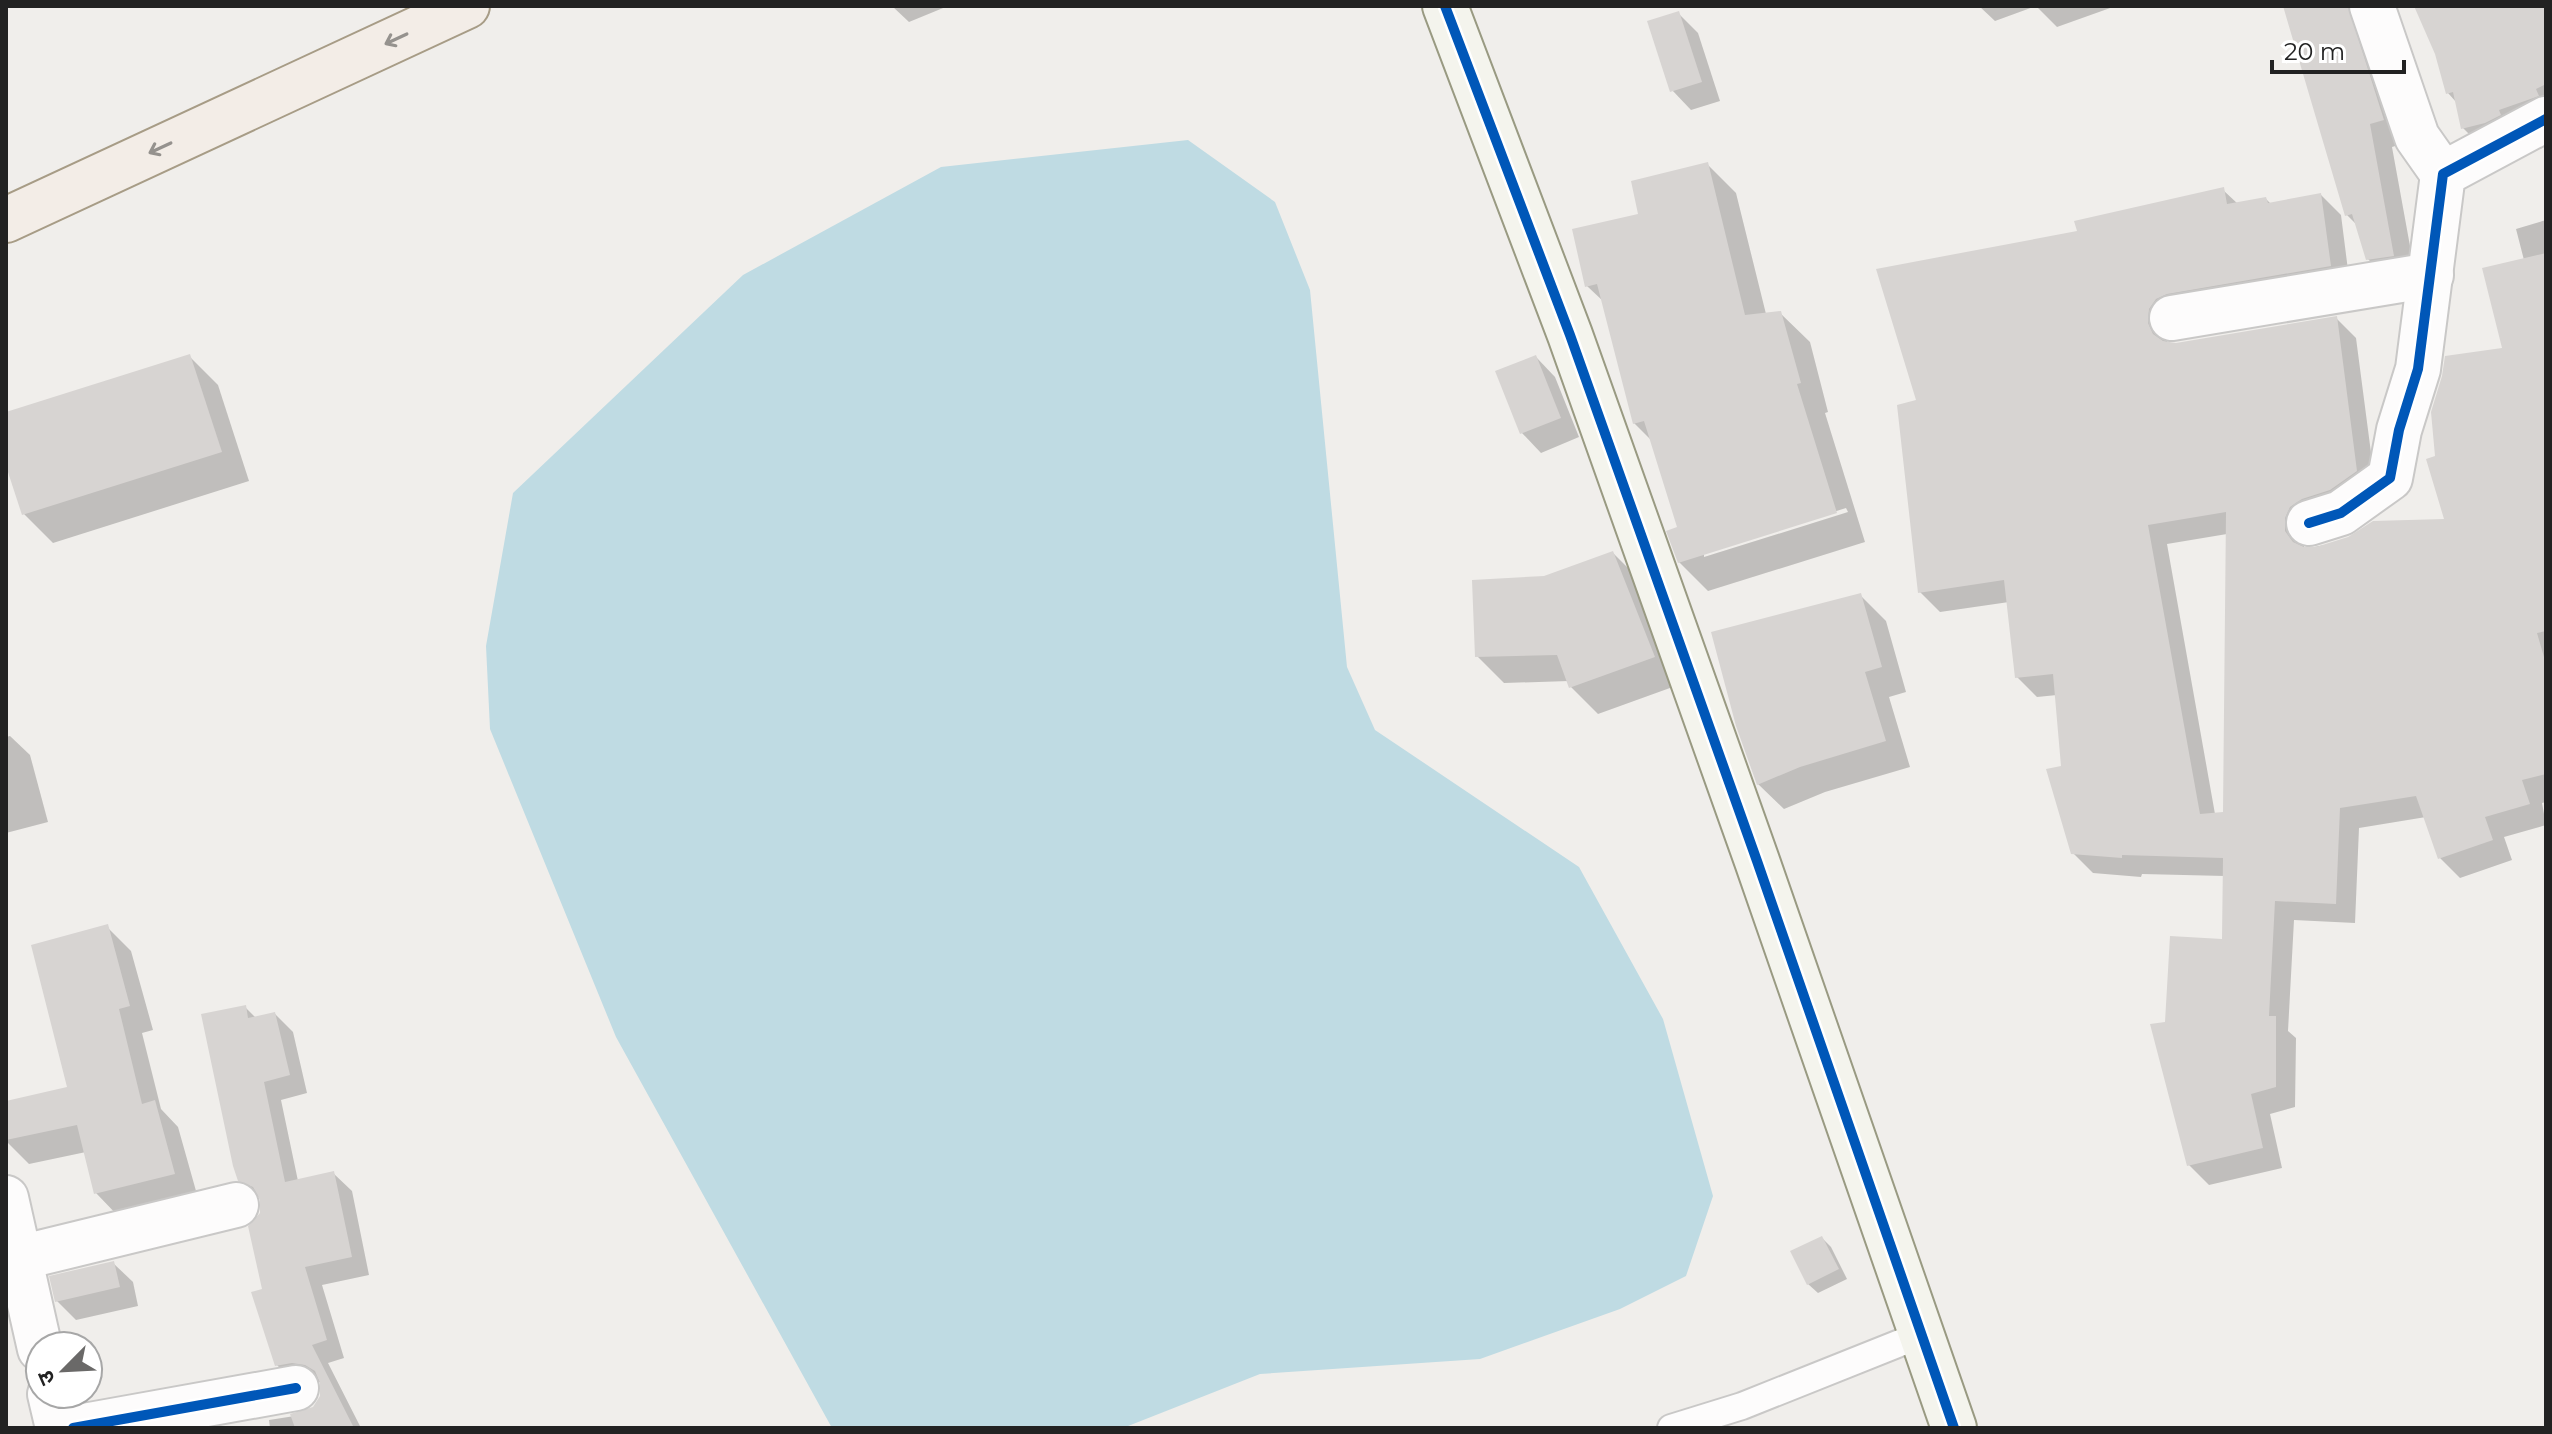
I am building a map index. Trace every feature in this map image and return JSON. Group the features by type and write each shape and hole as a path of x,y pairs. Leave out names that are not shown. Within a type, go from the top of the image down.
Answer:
{"main road":[{"path":"6,220 467,6"}],"street":[{"path":"1445,6 1575,350 1954,1428"},
{"path":"2309,523 2341,513 2390,478 2399,430 2418,369 2431,275 2443,174 2417,137 2372,6"},
{"path":"2443,174 2546,119"},
{"path":"2172,318 2431,275"},
{"path":"6,1198 36,1330"},
{"path":"19,1258 236,1205"},
{"path":"73,1428 296,1388"}],"lane":[{"path":"1671,1428 1742,1406 1920,1335"}],"water":[{"path":"1188,140 1275,202 1310,290 1347,667 1375,730 1579,867 1663,1019 1713,1196 1686,1276 1620,1309 1480,1359 1260,1374 1123,1428 832,1428 616,1037 490,729 486,646 513,493 743,275 941,167"}],"building":[{"path":"2283,6 2348,6 2384,120 2370,124 2394,256 2366,260 2352,214 2345,216"},
{"path":"2414,6 2546,6 2546,84 2536,89 2539,96 2499,110 2501,115 2485,123 2461,129 2453,92 2446,94 2435,54"},
{"path":"1679,11 1702,82 1670,92 1647,21"},
{"path":"1708,162 1745,315 1781,311 1801,383 1797,384 1837,513 1678,563 1666,531 1677,527 1644,421 1633,424 1597,284 1585,287 1572,229 1638,214 1631,181"},
{"path":"2224,187 2227,204 2266,197 2268,203 2321,193 2331,266 2167,294 2156,299 2149,309 2148,323 2153,334 2163,341 2176,343 2337,316 2357,471 2330,490 2302,499 2290,507 2285,518 2285,531 2293,542 2304,547 2316,547 2348,537 2373,521 2444,519 2426,459 2435,456 2431,412 2445,356 2502,348 2482,268 2546,253 2546,631 2537,633 2546,664 2546,774 2522,780 2530,804 2485,817 2493,840 2438,859 2416,796 2340,808 2336,904 2275,901 2269,1016 2276,1016 2276,1087 2251,1094 2263,1148 2187,1166 2150,1024 2165,1022 2170,936 2222,939 2223,858 2122,855 2122,858 2071,854 2046,769 2061,766 2053,674 2015,678 2004,580 1918,593 1897,405 1916,400 1876,269 2077,231 2074,221","holes":["2226,512 2223,812 2200,814 2148,525"]},
{"path":"190,354 222,452 22,515 6,466 6,412"},
{"path":"1536,355 1561,418 1520,434 1495,371"},
{"path":"1613,551 1655,657 1569,688 1557,655 1475,657 1472,580 1544,576"},
{"path":"1861,593 1882,667 1865,672 1886,741 1800,767 1757,785 1736,726 1711,632"},
{"path":"108,924 130,1006 119,1009 142,1104 155,1100 175,1174 94,1194 77,1125 6,1140 6,1101 67,1087 31,945"},
{"path":"246,1005 248,1018 275,1012 290,1075 264,1082 285,1182 334,1171 352,1257 305,1267 327,1340 312,1345 354,1428 295,1428 290,1414 313,1407 320,1396 320,1383 315,1371 305,1365 292,1363 275,1366 251,1292 262,1289 248,1226 260,1213 260,1200 253,1187 238,1181 233,1166 201,1014"},
{"path":"1822,1236 1839,1269 1807,1285 1790,1251"},
{"path":"114,1261 120,1287 55,1302 49,1276"}],"cycle path":[{"path":"1445,6 1570,335 1954,1428"},
{"path":"2309,523 2341,513 2390,478 2399,430 2418,369 2443,174 2546,119"},
{"path":"73,1428 296,1388"}]}
